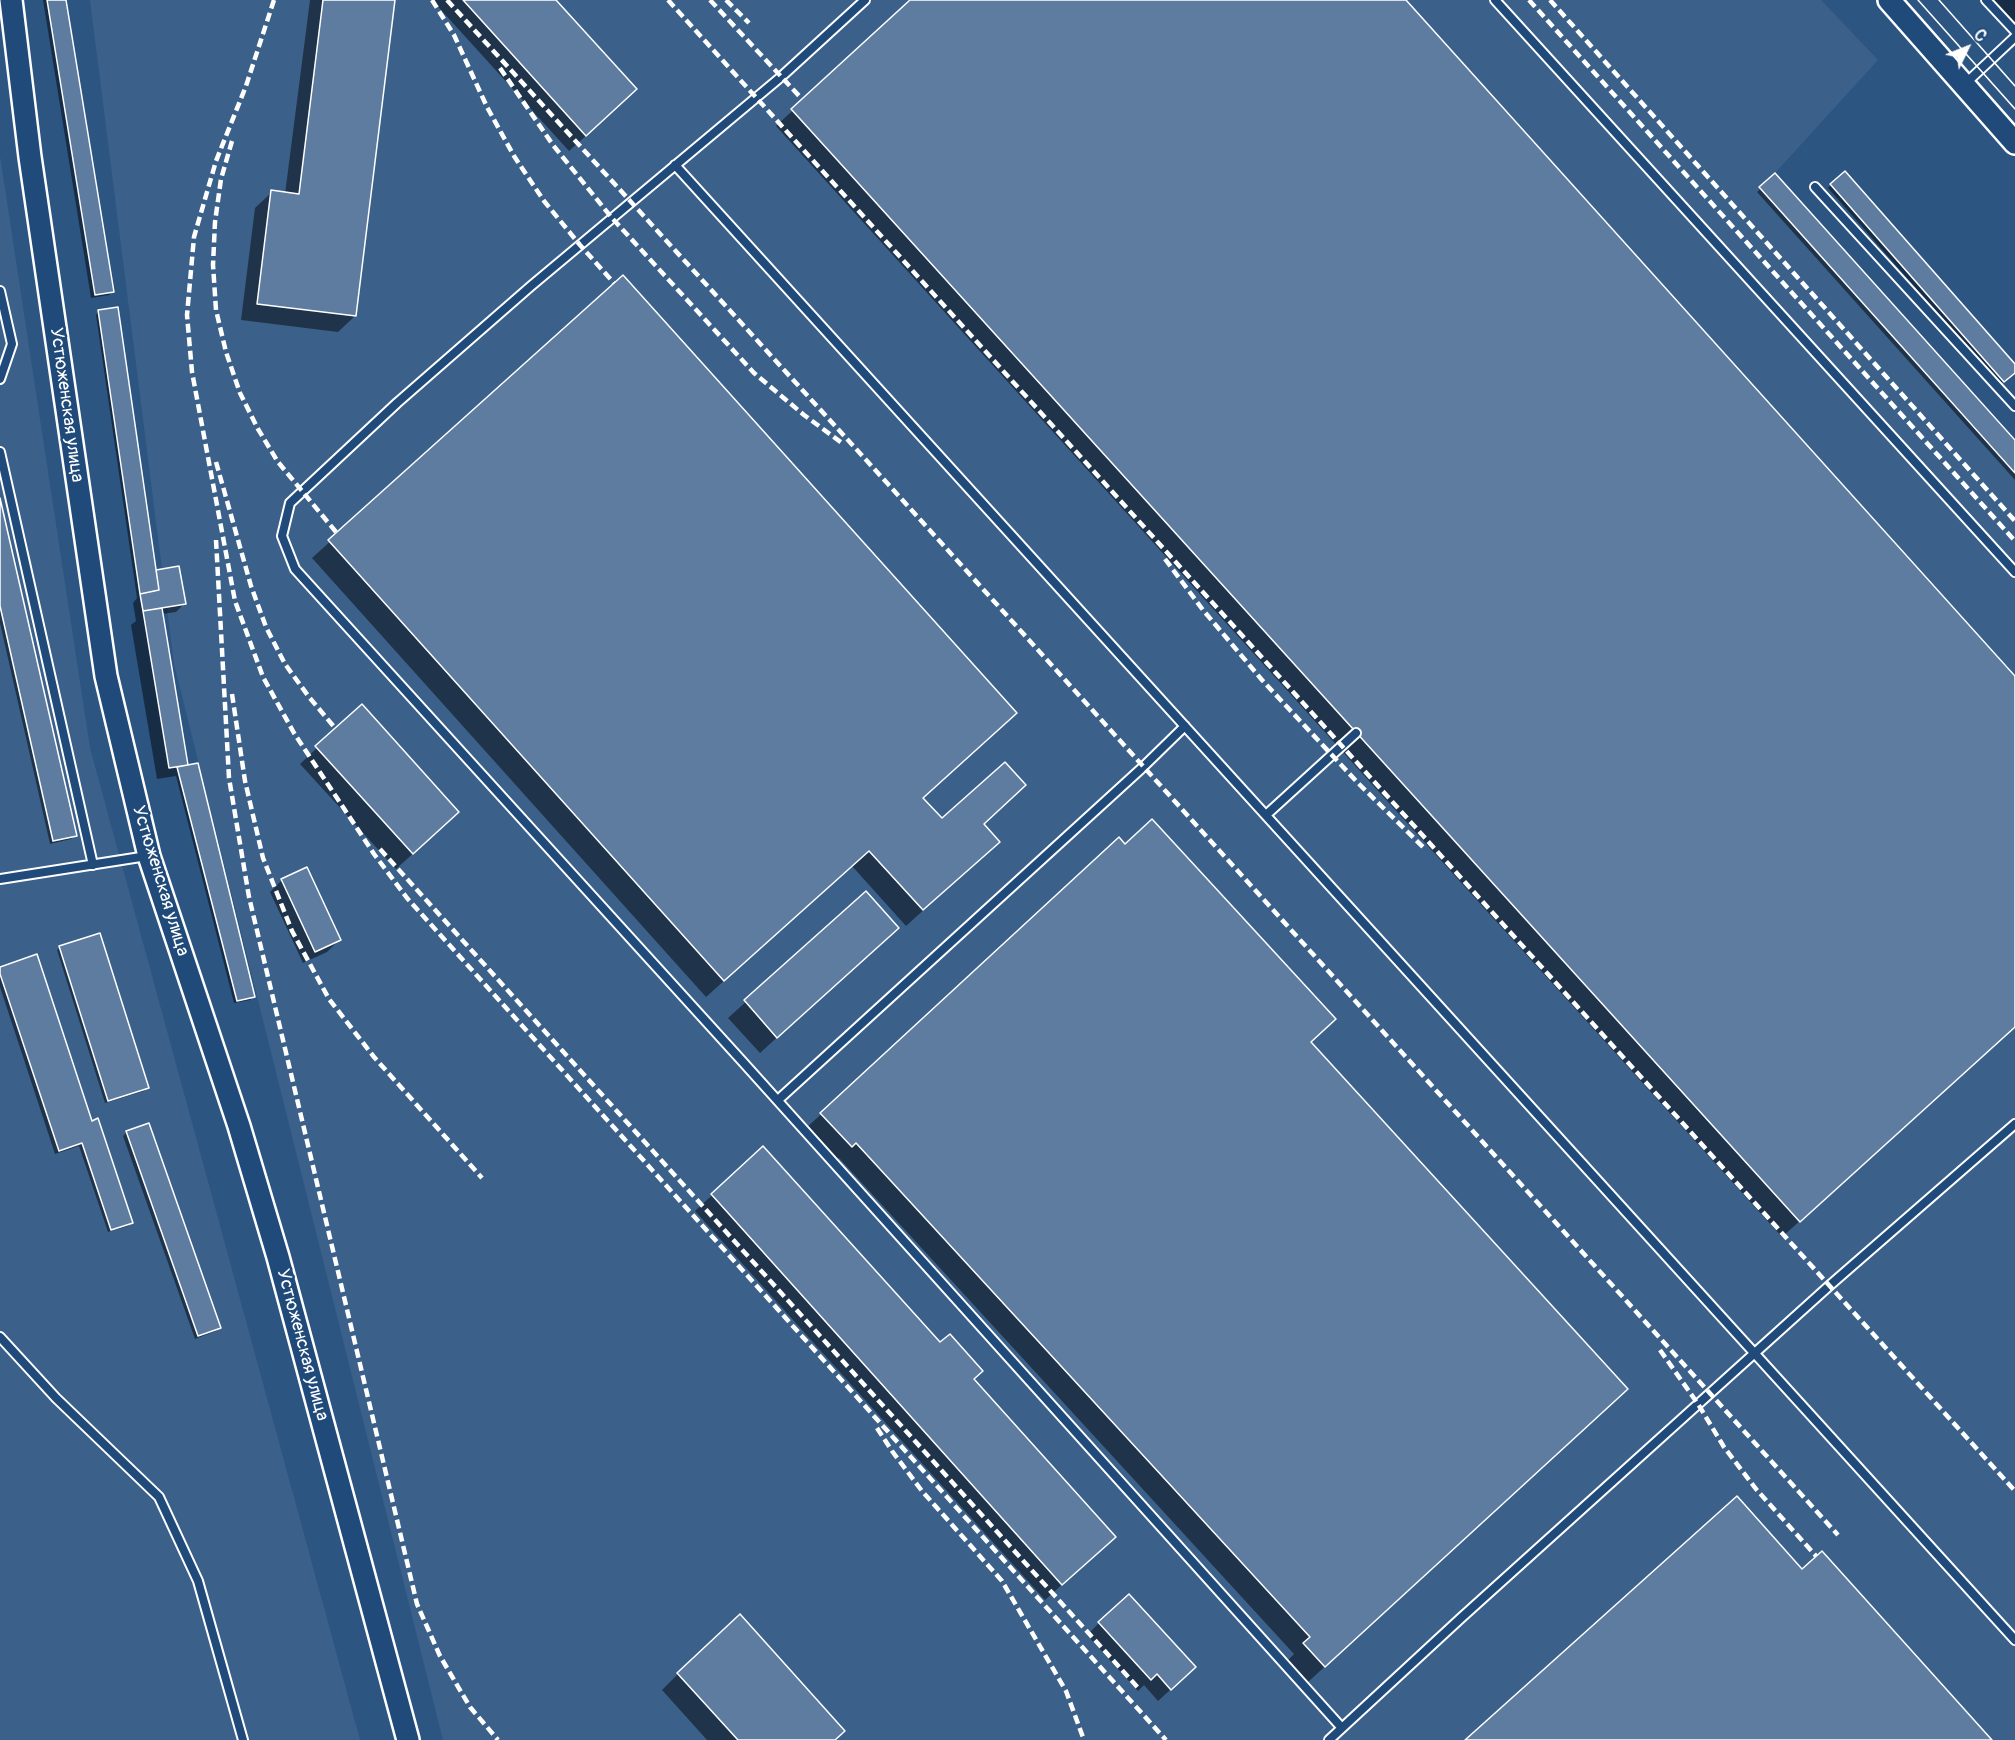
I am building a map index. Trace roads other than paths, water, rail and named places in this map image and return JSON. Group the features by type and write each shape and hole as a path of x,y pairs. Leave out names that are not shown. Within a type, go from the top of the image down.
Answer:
{"main road":[{"name":"Устюженская улица","path":"11,0 31,169 106,676 149,856 239,1126 275,1246 408,1740"},
{"path":"1889,0 2015,143"}],"lane":[{"path":"865,0 782,76 531,286 397,403 290,503 282,536 295,569 778,1100 1342,1728"},
{"path":"1495,0 2015,572"},
{"path":"1986,0 2015,31"},
{"path":"1964,85 2015,36"},
{"path":"675,165 2015,1640"},
{"path":"1815,187 2015,406"},
{"path":"0,291 12,345 0,380"},
{"path":"0,452 93,865"},
{"path":"778,1100 1185,726"},
{"path":"1266,815 1356,733"},
{"path":"0,879 149,856"},
{"path":"1329,1740 1756,1353 2015,1124"},
{"path":"0,1337 56,1398 159,1497 198,1581 243,1740"},
{"path":"2004,1628 2015,1629"}],"tram line":[{"path":"1918,0 2015,109"},
{"path":"1939,0 2015,86"}],"railway":[{"path":"274,0 246,86 216,161 194,237 187,315 192,372 235,601 263,677 294,733 374,854 407,898 1166,1740"},
{"path":"432,0 454,35 487,107 514,156 544,201 614,283"},
{"path":"447,0 1838,1535"},
{"path":"668,0 2015,1491"},
{"path":"710,0 802,99"},
{"path":"726,0 749,23"},
{"path":"1529,0 2015,541"},
{"path":"1550,0 2015,521"},
{"path":"500,68 553,145 612,218 754,373 842,443"},
{"path":"232,141 221,179 215,222 213,265 216,310 226,352 240,393 278,462 336,532"},
{"path":"216,462 251,586 266,627 285,664 335,728"},
{"path":"216,540 229,778 249,897 417,1604 440,1656 470,1707 498,1740"},
{"path":"1165,559 1203,610 1262,680 1358,783 1425,849"},
{"path":"232,694 245,781 263,858 292,931 329,999 374,1057 482,1178"},
{"path":"380,849 1140,1690"},
{"path":"1660,1350 1698,1404 1724,1447 1756,1489 1816,1556"},
{"path":"877,1428 922,1491 1002,1581 1066,1691 1084,1740"}]}
